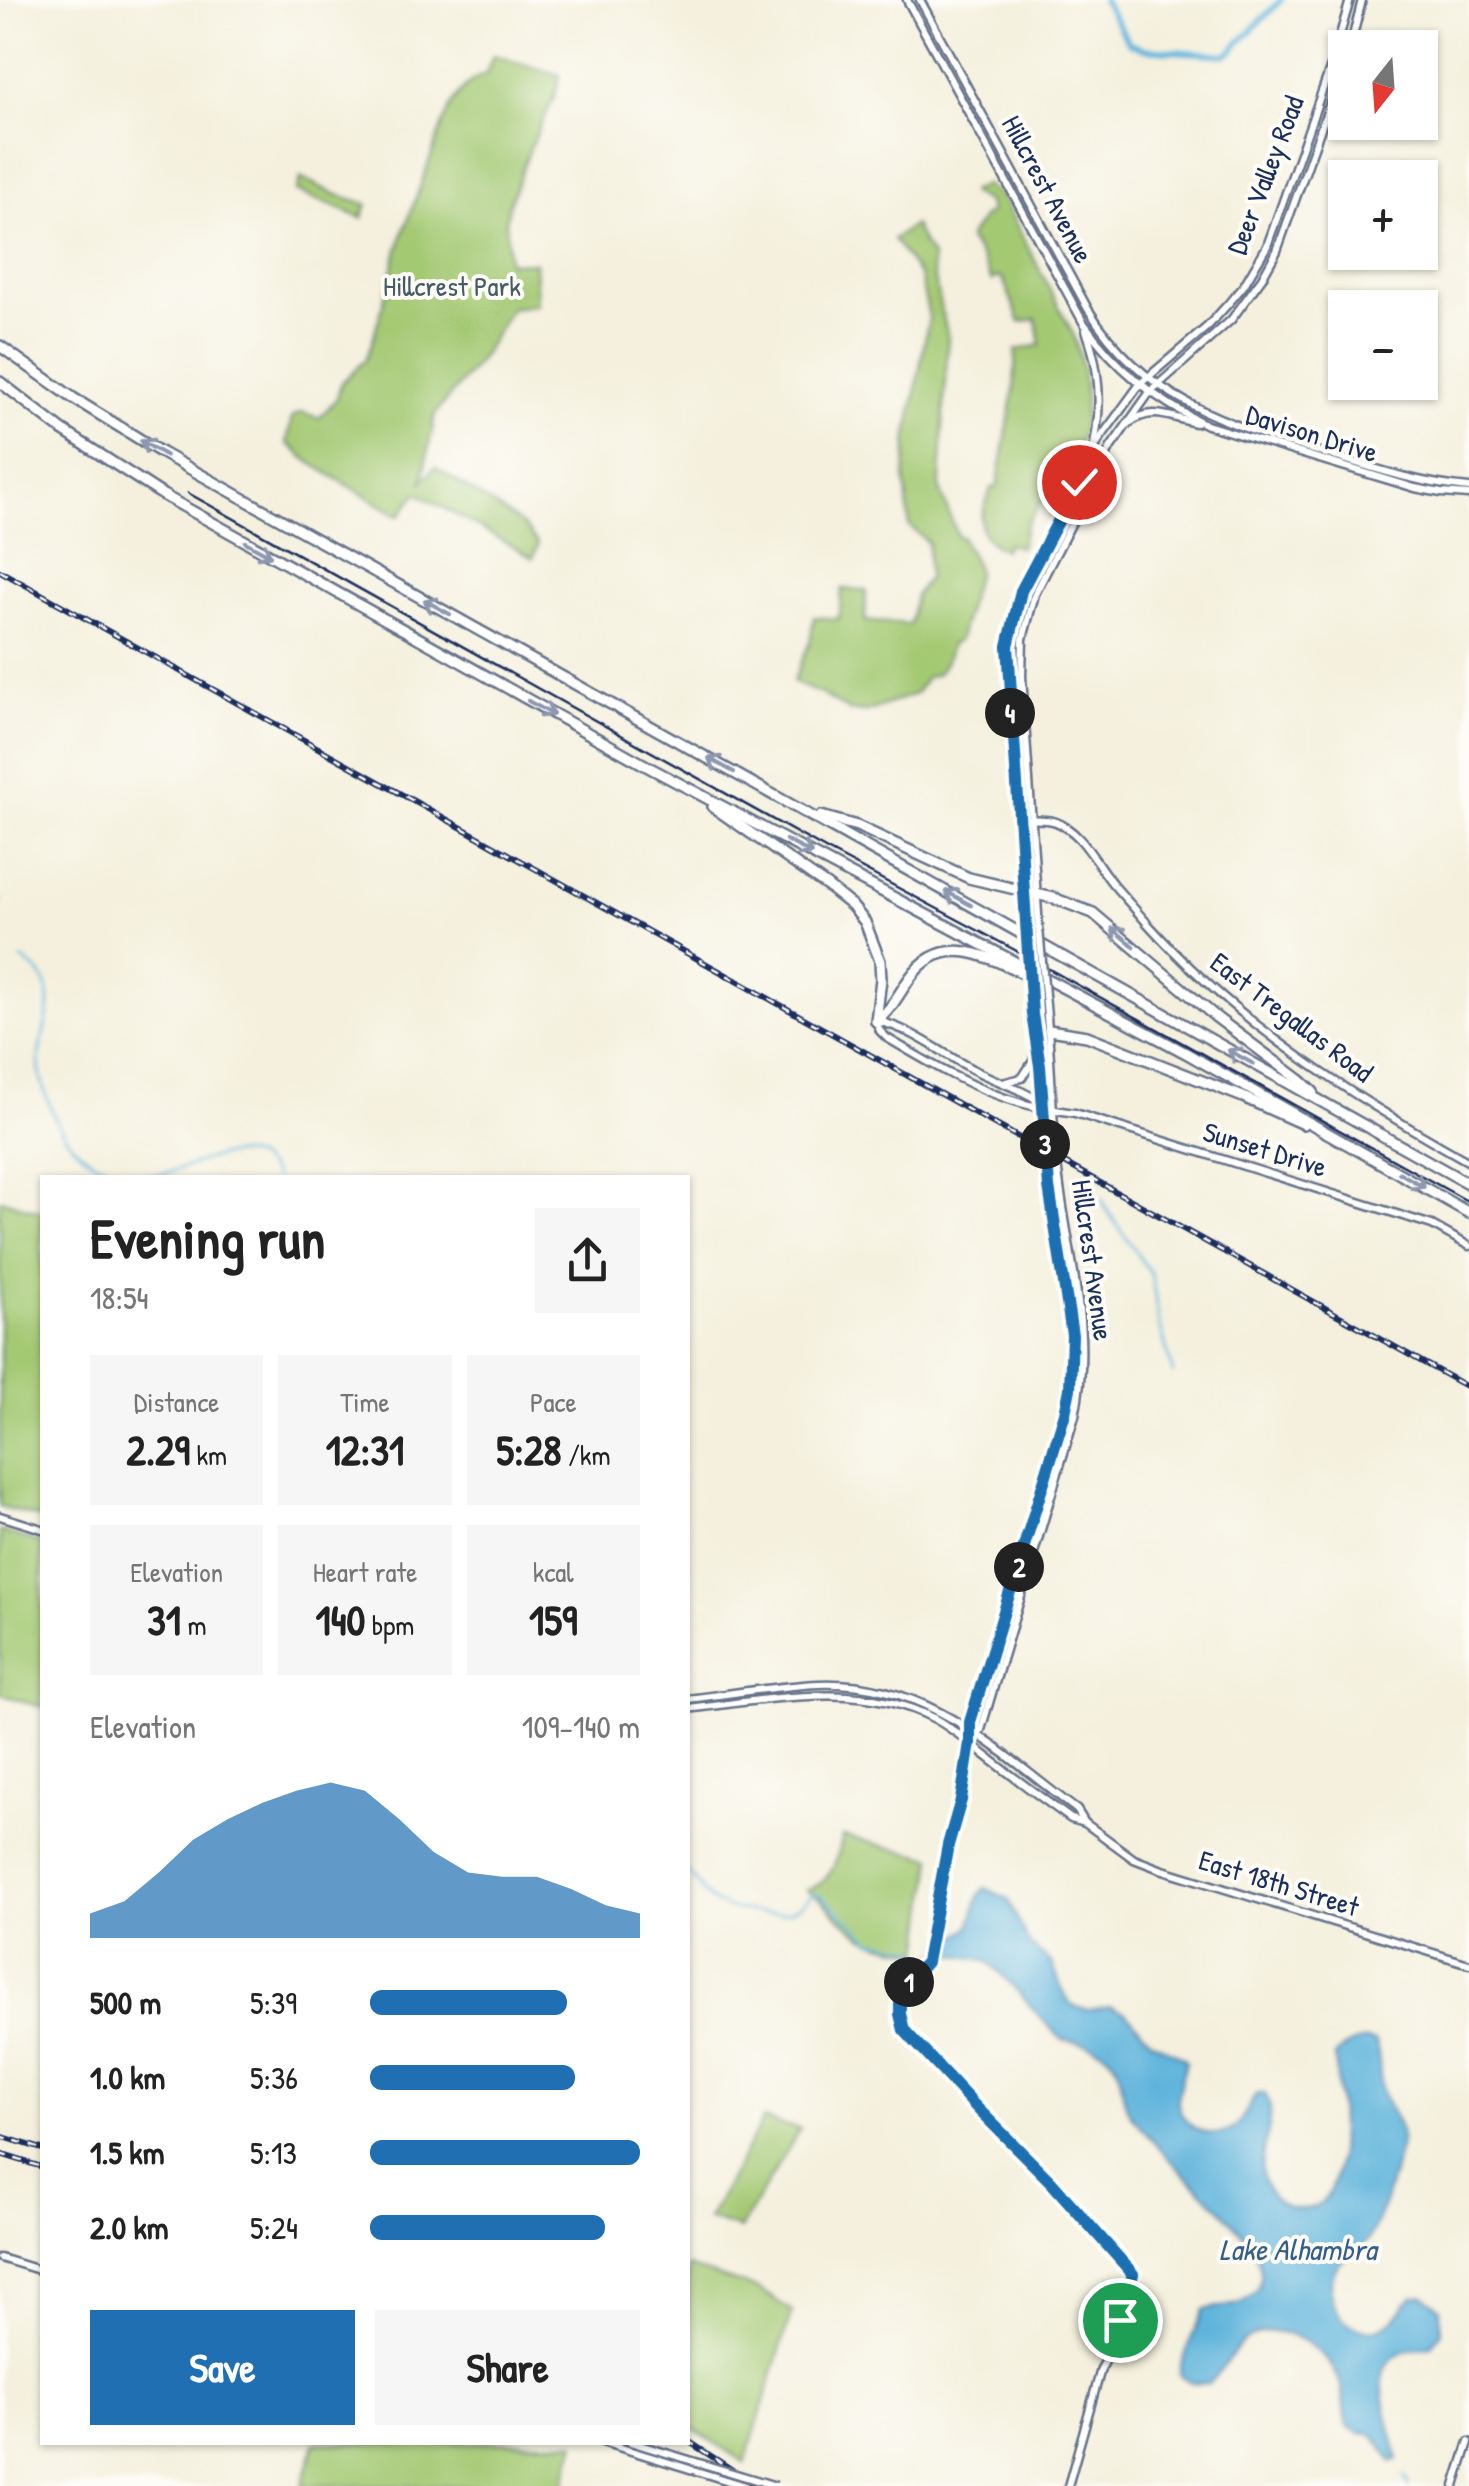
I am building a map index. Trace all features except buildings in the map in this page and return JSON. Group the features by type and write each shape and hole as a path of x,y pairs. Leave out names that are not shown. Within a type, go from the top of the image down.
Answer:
{"highway":[{"path":"0,346 84,406 162,453 1469,1184"},
{"path":"0,382 62,430 162,495 682,785 1103,1008 1469,1213"},
{"path":"682,785 852,906 865,922 880,961 876,1021"},
{"path":"806,812 856,826 969,878 1038,894 1092,913 1326,1104"},
{"path":"876,1021 923,962 951,951 986,957 1103,1008"},
{"path":"1049,1030 1087,1036 1150,1060 1355,1147"}],"main road":[{"name":"Hillcrest Avenue","path":"907,0 1083,322 1109,355 1150,392 1122,430 1041,581 1022,639 1053,1110 1060,1188 1084,1350 1072,1429 990,1700 980,1730 973,1732"},
{"name":"Hillcrest Avenue","path":"920,0 1088,310 1120,354 1158,384"},
{"name":"Deer Valley Road","path":"1140,384 1208,326 1244,285 1267,246 1332,63 1350,0"},
{"path":"1354,30 1362,0"},
{"name":"Deer Valley Road","path":"1150,392 1231,320 1262,278 1277,251 1328,108"},
{"path":"1083,322 1099,378 1100,411 1093,451"},
{"name":"Hillcrest Avenue","path":"1068,2486 1133,2274 1051,2182 904,2030 900,1998 926,1962 948,1845 961,1800 973,1732 970,1722 1070,1389 1072,1335 1049,1187 1031,992 1008,676 1009,637 1026,579 1093,451 1140,384"},
{"name":"Davison Drive","path":"1158,384 1198,410 1229,422 1418,481 1469,492"},
{"name":"Davison Drive","path":"1150,392 1208,425 1415,488 1441,494 1469,492"},
{"path":"1122,430 1151,412 1208,425"},
{"name":"East Tregallas Road","path":"1018,820 1042,818 1076,834 1113,884 1187,966 1260,1029 1336,1083 1469,1162"},
{"path":"876,1021 1032,1095 1042,1105"},
{"path":"876,1021 888,1038 968,1082 1018,1102 1042,1105"},
{"path":"999,1082 1022,1078 1036,1048"},
{"name":"Sunset Drive","path":"1042,1105 1432,1225 1469,1246"},
{"path":"0,1516 40,1529"},
{"name":"East 18th Street","path":"690,1700 816,1684 868,1687 914,1699 973,1732 1077,1810 1085,1823"},
{"name":"East 18th Street","path":"690,1709 838,1695 908,1707 933,1718 970,1743 1070,1819 1085,1823 1134,1858 1160,1870 1469,1964"},
{"path":"0,2258 40,2270"},
{"path":"1456,2486 1469,2442"},
{"path":"613,2445 776,2486"},
{"path":"638,2445 745,2486"}],"green space":[{"name":"Hillcrest Park","path":"493,55 560,75 510,201 506,221 509,263 535,262 537,305 511,308 481,358 435,414 422,482 435,467 523,525 538,544 533,558 417,493 399,516 311,463 287,443 292,417 302,412 319,418 337,398 341,383 365,360 401,239 444,121 461,92 486,74"},
{"path":"301,178 367,204 362,218 296,191"},
{"path":"985,185 1002,197 1074,336 1084,380 1079,443 1063,484 1052,505 1043,500 1026,525 1020,547 1006,544 1004,550 982,531 982,516 991,488 997,488 1014,390 1016,350 1041,345 1036,319 1020,322 1003,279 992,281 968,238 990,212 988,203 971,193"},
{"path":"914,225 932,256 948,337 940,490 958,537 962,537 977,571 959,640 951,645 938,673 926,678 915,694 866,712 850,711 793,682 810,642 814,617 839,619 842,589 866,590 865,621 910,624 915,596 928,578 928,542 909,526 905,477 908,434 929,317 920,277 893,239"},
{"path":"0,1199 40,1211 40,1518 0,1506"},
{"path":"0,1531 40,1542 40,1706 0,1694"},
{"path":"843,1836 933,1858 921,1952 865,1937 807,1890 828,1875"},
{"path":"763,2119 800,2129 740,2229 708,2219"},
{"path":"690,2268 758,2289 792,2311 745,2463 690,2426"},
{"path":"314,2445 575,2445 563,2486 302,2486"}],"water":[{"name":"Lake Alhambra","path":"985,1888 1008,1899 1029,1944 1052,1963 1071,2005 1087,2010 1111,2007 1126,2013 1152,2041 1183,2057 1186,2062 1178,2102 1191,2125 1208,2133 1226,2132 1240,2121 1256,2094 1265,2094 1270,2116 1262,2172 1276,2200 1293,2208 1314,2207 1327,2195 1335,2175 1340,2123 1335,2056 1353,2043 1375,2042 1382,2093 1400,2129 1398,2151 1373,2232 1336,2267 1331,2296 1347,2322 1366,2330 1386,2325 1412,2297 1424,2295 1440,2308 1441,2332 1431,2346 1396,2356 1384,2372 1384,2396 1398,2459 1392,2462 1374,2435 1347,2426 1341,2385 1332,2368 1323,2356 1298,2338 1270,2331 1256,2334 1238,2347 1208,2384 1191,2383 1180,2376 1180,2366 1203,2310 1249,2298 1259,2283 1259,2263 1235,2225 1131,2116 1117,2067 1106,2053 1062,2039 988,1962 941,1950 943,1941 962,1933 970,1924"}],"waterway":[{"path":"1103,0 1129,43 1144,49 1227,55 1281,0"},
{"path":"22,959 46,983 49,1004 39,1065 54,1116 67,1138 92,1160 109,1168 146,1175"},
{"path":"146,1175 239,1154 265,1164 273,1175"},
{"path":"1103,1199 1151,1274 1173,1373"},
{"path":"690,1875 714,1902 742,1911 787,1911 813,1894 820,1895 871,1940 921,1950"},
{"path":"936,1952 949,1954"},
{"path":"1404,2476 1409,2486"}],"tram line":[{"path":"188,493 1469,1202"}],"railway":[{"path":"0,571 1469,1388"},
{"path":"0,2136 40,2148"},
{"path":"0,2154 40,2166"},
{"path":"690,2442 757,2486"}],"route":[{"path":"1079,482 1026,579 1008,646 1032,1014 1040,1066 1045,1154 1073,1364 1065,1413 970,1722 961,1800 948,1845 926,1962 906,1985 900,1998 900,2014 904,2030 1051,2182 1133,2274 1120,2320"}]}
